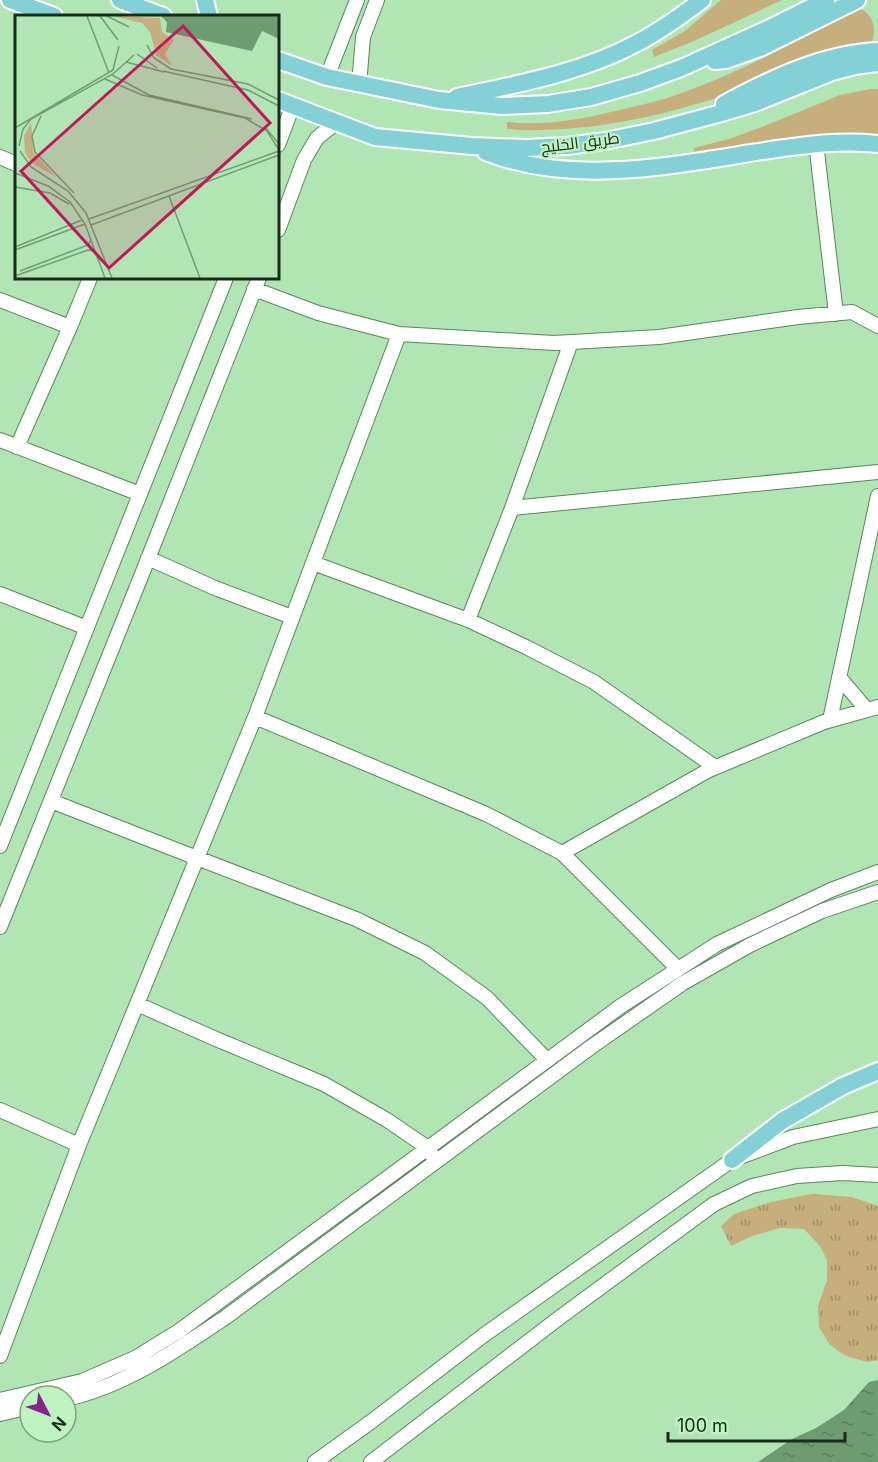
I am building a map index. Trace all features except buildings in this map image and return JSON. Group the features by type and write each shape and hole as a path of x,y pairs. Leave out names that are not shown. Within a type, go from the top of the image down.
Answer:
{"main road":[{"path":"10,0 51,15"},
{"path":"120,0 160,15"},
{"path":"143,9 160,0"},
{"path":"205,0 209,15"},
{"path":"439,100 523,83 586,65 636,44 702,0"},
{"path":"279,60 359,85 439,100 502,106 548,104 591,97 640,83 695,62 826,0"},
{"path":"695,62 726,60 760,48 857,0"},
{"path":"694,120 786,74 823,61 878,51"},
{"name":"طريق الخليج","path":"285,103 375,137 472,146 526,148 567,146 654,131 755,103 832,72 878,63"},
{"path":"472,146 513,161 565,170 588,171 681,164 816,144 854,142 878,144"},
{"path":"732,1160 782,1121 843,1086 878,1071"}],"street":[{"path":"327,77 357,0"},
{"path":"359,85 363,37 378,0"},
{"path":"279,139 285,103"},
{"path":"279,227 304,160 317,138 337,122"},
{"path":"816,144 836,314"},
{"path":"0,157 15,164"},
{"path":"17,447 90,279"},
{"path":"0,846 226,279"},
{"path":"0,927 256,283 318,313 399,334 554,343 658,337 798,316 852,312 878,326"},
{"path":"0,300 70,327"},
{"path":"0,1356 79,1145 255,717 399,334"},
{"path":"468,620 512,508 571,342"},
{"path":"0,440 140,494"},
{"path":"512,508 878,472"},
{"path":"830,720 878,496"},
{"path":"148,558 215,588 292,617"},
{"path":"313,563 468,620 526,647 594,682 715,767"},
{"path":"0,594 87,628"},
{"path":"839,676 873,708"},
{"path":"562,853 715,767 830,720 873,708"},
{"path":"255,717 486,814 562,853 678,969"},
{"path":"51,801 356,919 425,953 487,998 547,1060"},
{"path":"0,1400 82,1381 135,1358 189,1325 621,1006 717,944 831,890 878,872"},
{"path":"78,1396 134,1374 176,1351 226,1317 591,1047 683,983 750,945 822,911 878,892"},
{"path":"137,1004 324,1084 387,1120 428,1148 437,1161"},
{"path":"0,1110 79,1145"},
{"path":"315,1462 484,1335 732,1160 793,1137 878,1119"},
{"path":"371,1462 550,1324 714,1204 752,1186 797,1176 843,1173 878,1175"},
{"path":"0,1414 18,1410"}],"green space":[{"path":"721,0 782,0 654,57 652,50 685,31"},
{"path":"858,8 867,13 873,23 874,33 871,44 757,85 680,109 602,125 562,129 507,129 507,122 547,123 573,120 673,96 744,67"},
{"path":"878,89 878,136 849,134 820,136 694,154 694,148 729,139 840,95"},
{"path":"811,1194 852,1197 878,1206 878,1360 867,1362 846,1356 830,1345 819,1327 818,1306 827,1280 827,1260 820,1246 804,1229 780,1228 752,1236 731,1246 721,1226 734,1214 771,1202"}],"water":[{"path":"878,1380 878,1462 758,1462 792,1439 816,1428 844,1410 869,1382"}]}
